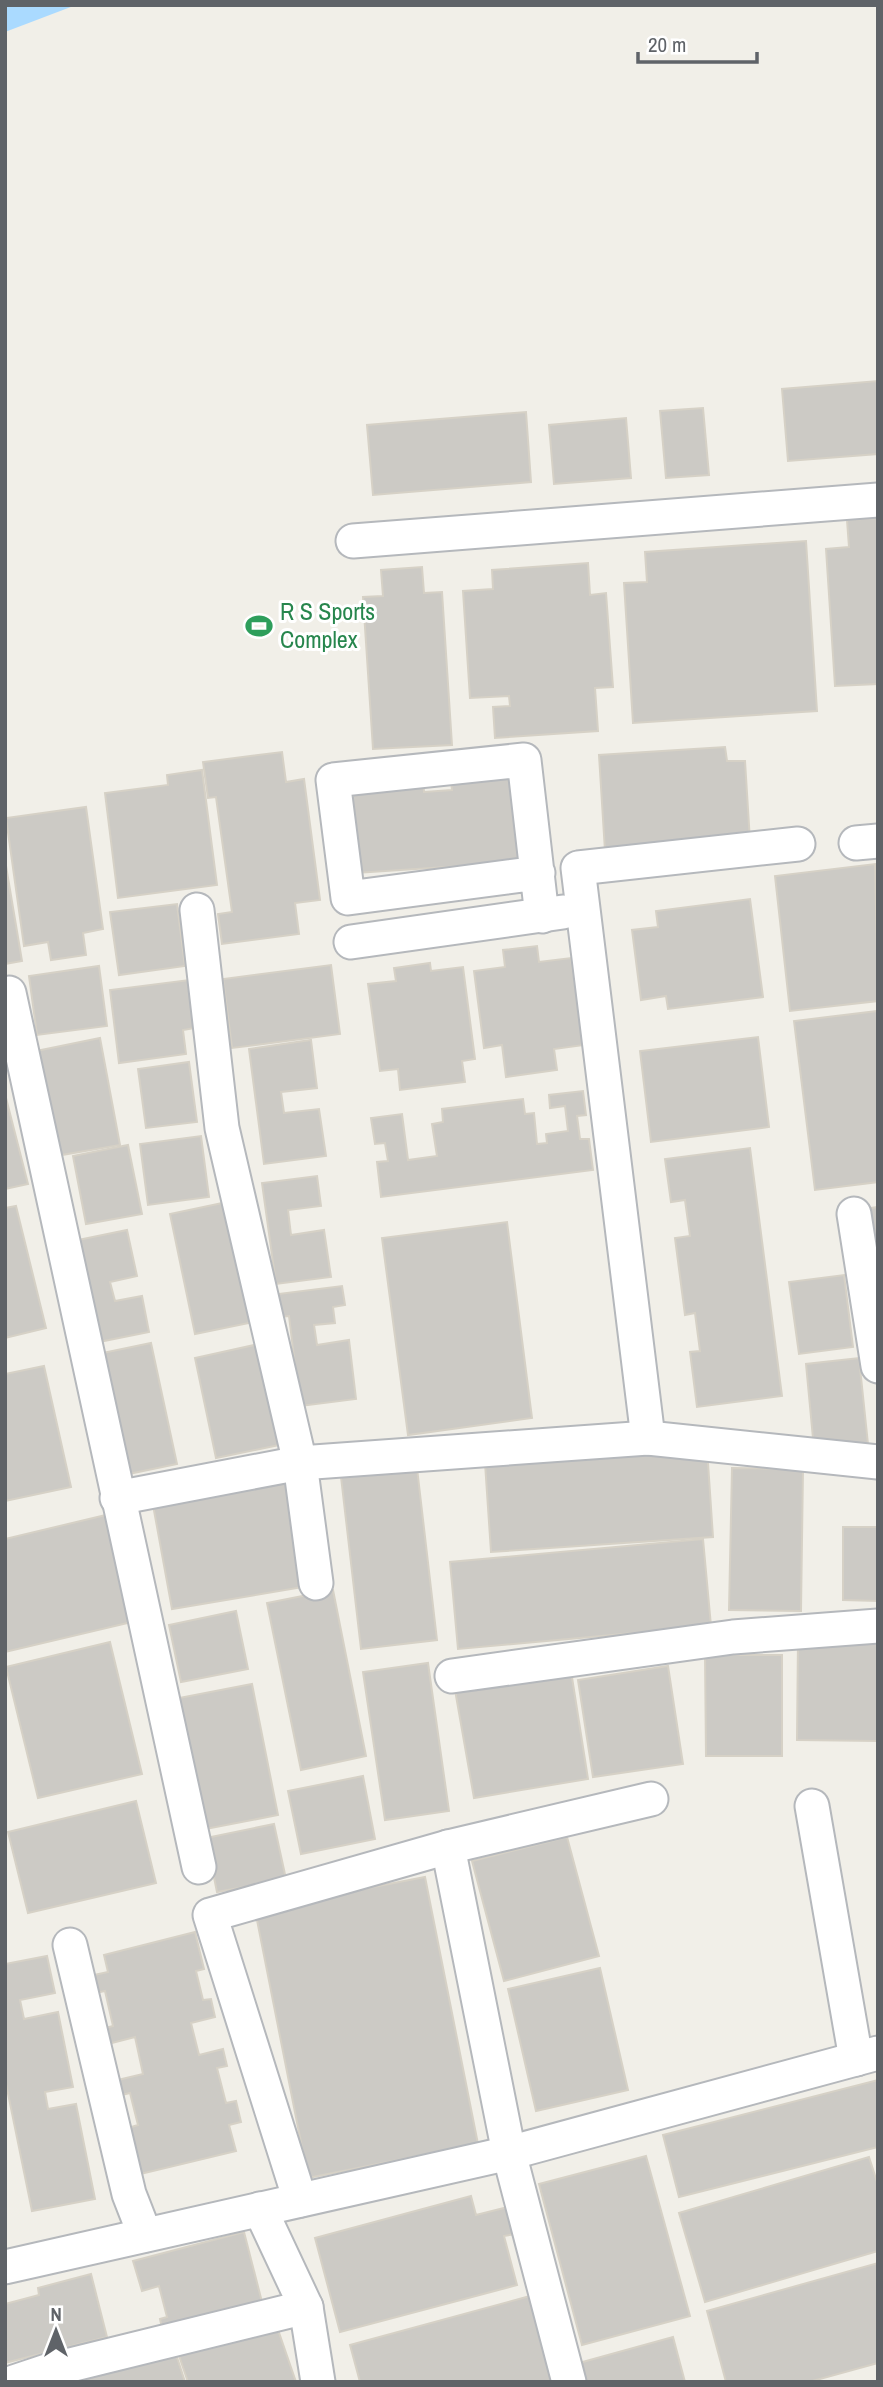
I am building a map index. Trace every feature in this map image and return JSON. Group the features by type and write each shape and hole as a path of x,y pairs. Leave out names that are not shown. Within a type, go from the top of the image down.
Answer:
{"street":[{"path":"353,541 878,500"},
{"path":"538,873 348,898 333,780 524,760 538,873 542,916"},
{"path":"648,1438 578,868 798,844"},
{"path":"378,894 383,938"},
{"path":"351,943 583,908"},
{"path":"197,910 222,1128 300,1463 316,1583"},
{"path":"9,993 199,1867"},
{"path":"854,1214 878,1366"},
{"path":"117,1499 300,1463 648,1438 878,1462"},
{"path":"452,1676 733,1637 878,1626"},
{"path":"300,2200 211,1915 448,1847 652,1799"},
{"path":"5,2267 509,2153 867,2056 812,1806"},
{"path":"448,1847 509,2153 569,2382"},
{"path":"70,1945 129,2194 145,2235"},
{"path":"260,2209 306,2306 318,2382"},
{"path":"14,2382 50,2370 306,2306"}],"water":[{"path":"5,5 76,5 5,32"}],"building":[{"path":"878,381 878,454 788,461 782,389"},
{"path":"703,408 709,475 666,478 660,411"},
{"path":"526,412 531,482 373,495 367,425"},
{"path":"626,418 631,478 554,484 549,425"},
{"path":"878,518 878,684 835,686 826,549 849,547 847,520"},
{"path":"806,541 817,711 633,723 624,583 647,582 645,552"},
{"path":"588,563 590,595 606,593 613,687 595,688 598,731 495,738 493,707 510,706 509,696 470,698 463,591 493,589 492,570"},
{"path":"422,567 424,593 442,592 452,745 373,749 363,597 383,596 381,570"},
{"path":"725,747 727,761 745,761 750,841 605,851 599,755"},
{"path":"282,752 286,782 304,779 320,900 295,903 299,934 222,944 218,914 232,912 216,797 208,798 203,762"},
{"path":"516,769 522,862 356,873 350,780 423,776 424,792 452,790 450,774"},
{"path":"202,770 217,885 118,898 105,793 168,785 167,775"},
{"path":"86,807 103,929 83,933 86,955 51,960 48,942 24,946 6,818"},
{"path":"5,860 22,961 5,964"},
{"path":"875,864 878,1001 790,1011 775,876"},
{"path":"750,899 763,997 668,1009 666,996 641,1000 632,930 658,927 656,911"},
{"path":"177,904 185,966 119,975 110,912"},
{"path":"537,946 539,962 571,958 584,1045 554,1049 557,1070 506,1077 502,1045 484,1048 474,971 505,967 503,950"},
{"path":"430,963 431,971 463,967 475,1059 462,1061 465,1082 400,1090 398,1069 380,1071 368,984 396,981 394,968"},
{"path":"331,965 340,1034 232,1048 223,979"},
{"path":"99,966 107,1026 37,1035 29,976"},
{"path":"189,980 195,1028 183,1030 186,1054 119,1063 110,990"},
{"path":"878,1011 878,1182 815,1190 794,1021"},
{"path":"758,1037 769,1127 651,1142 640,1051"},
{"path":"100,1038 120,1145 56,1156 36,1051"},
{"path":"311,1040 317,1088 281,1092 284,1113 319,1109 326,1156 264,1164 249,1049"},
{"path":"189,1062 197,1122 146,1128 138,1069"},
{"path":"583,1091 586,1115 577,1116 580,1139 589,1139 593,1170 381,1197 377,1162 388,1161 385,1143 375,1144 371,1118 402,1114 408,1160 437,1156 432,1124 443,1122 442,1109 523,1099 525,1114 534,1113 537,1144 547,1143 546,1134 568,1131 565,1106 550,1108 549,1095"},
{"path":"5,1094 28,1184 5,1189"},
{"path":"201,1136 209,1197 148,1205 140,1144"},
{"path":"128,1145 142,1214 86,1224 73,1156"},
{"path":"750,1148 782,1396 697,1407 690,1352 700,1351 695,1313 685,1315 675,1238 690,1236 685,1200 671,1202 665,1159"},
{"path":"317,1176 321,1206 288,1210 291,1235 324,1230 331,1277 276,1284 262,1183"},
{"path":"232,1201 258,1321 195,1334 170,1214"},
{"path":"16,1206 46,1328 5,1338 5,1208"},
{"path":"878,1207 878,1325 863,1209"},
{"path":"507,1222 532,1418 408,1435 382,1238"},
{"path":"127,1230 137,1276 110,1282 115,1301 142,1296 149,1332 99,1342 78,1240"},
{"path":"844,1275 853,1347 799,1354 789,1282"},
{"path":"342,1286 345,1305 333,1307 335,1323 314,1325 317,1345 349,1340 356,1399 293,1407 288,1374 296,1374 289,1316 281,1317 278,1294"},
{"path":"268,1342 289,1443 216,1458 195,1358"},
{"path":"151,1343 177,1464 119,1476 93,1355"},
{"path":"859,1358 868,1444 814,1449 806,1364"},
{"path":"44,1366 71,1487 5,1501 5,1374"},
{"path":"707,1448 713,1537 491,1552 485,1463"},
{"path":"417,1468 437,1640 361,1649 341,1477"},
{"path":"732,1468 803,1469 801,1611 729,1610"},
{"path":"291,1481 309,1586 172,1609 153,1505"},
{"path":"110,1514 136,1621 5,1652 5,1539"},
{"path":"843,1527 878,1527 878,1601 843,1600"},
{"path":"703,1539 711,1626 458,1649 450,1562"},
{"path":"333,1590 366,1756 301,1770 267,1603"},
{"path":"236,1611 248,1669 181,1682 169,1625"},
{"path":"798,1639 878,1640 878,1741 797,1740"},
{"path":"110,1642 142,1774 38,1798 6,1667"},
{"path":"705,1655 782,1655 782,1756 706,1756"},
{"path":"428,1663 449,1811 385,1820 363,1672"},
{"path":"668,1666 683,1764 593,1777 578,1680"},
{"path":"571,1671 588,1779 474,1798 455,1690"},
{"path":"252,1684 278,1815 200,1830 174,1699"},
{"path":"363,1776 375,1839 301,1854 288,1791"},
{"path":"136,1801 156,1883 28,1913 8,1832"},
{"path":"274,1824 286,1879 217,1892 206,1838"},
{"path":"567,1837 599,1956 504,1981 472,1861"},
{"path":"425,1877 478,2144 308,2178 255,1910"},
{"path":"195,1932 204,1969 196,1971 203,2000 211,1999 215,2017 191,2023 199,2055 223,2049 227,2066 217,2068 226,2103 236,2101 241,2122 229,2125 236,2151 128,2177 128,2128 138,2125 130,2093 109,2098 105,2083 143,2074 135,2037 108,2044 105,2028 113,2026 105,1991 85,1995 80,1978 108,1972 104,1955"},
{"path":"47,1956 55,1993 20,2000 24,2019 58,2012 73,2087 45,2092 48,2109 76,2104 95,2199 32,2211 5,2079 5,1964"},
{"path":"600,1968 628,2090 536,2111 508,1989"},
{"path":"878,2080 878,2147 679,2197 663,2135"},
{"path":"646,2156 690,2316 582,2345 539,2184"},
{"path":"869,2157 878,2185 878,2251 705,2302 679,2213"},
{"path":"471,2196 476,2215 508,2207 516,2234 504,2236 517,2285 340,2332 315,2238"},
{"path":"244,2232 262,2302 162,2328 160,2319 167,2317 159,2286 142,2291 133,2261"},
{"path":"878,2263 878,2363 809,2382 726,2382 707,2311"},
{"path":"91,2274 107,2337 5,2363 5,2304 39,2295 38,2288"},
{"path":"530,2296 554,2382 360,2382 350,2345"},
{"path":"274,2318 296,2382 188,2382 177,2350"},
{"path":"673,2337 685,2382 584,2382 579,2363"},
{"path":"174,2348 185,2382 63,2382"}],"place":[{"name":"R S Sports Complex","path":"259,626"}]}
